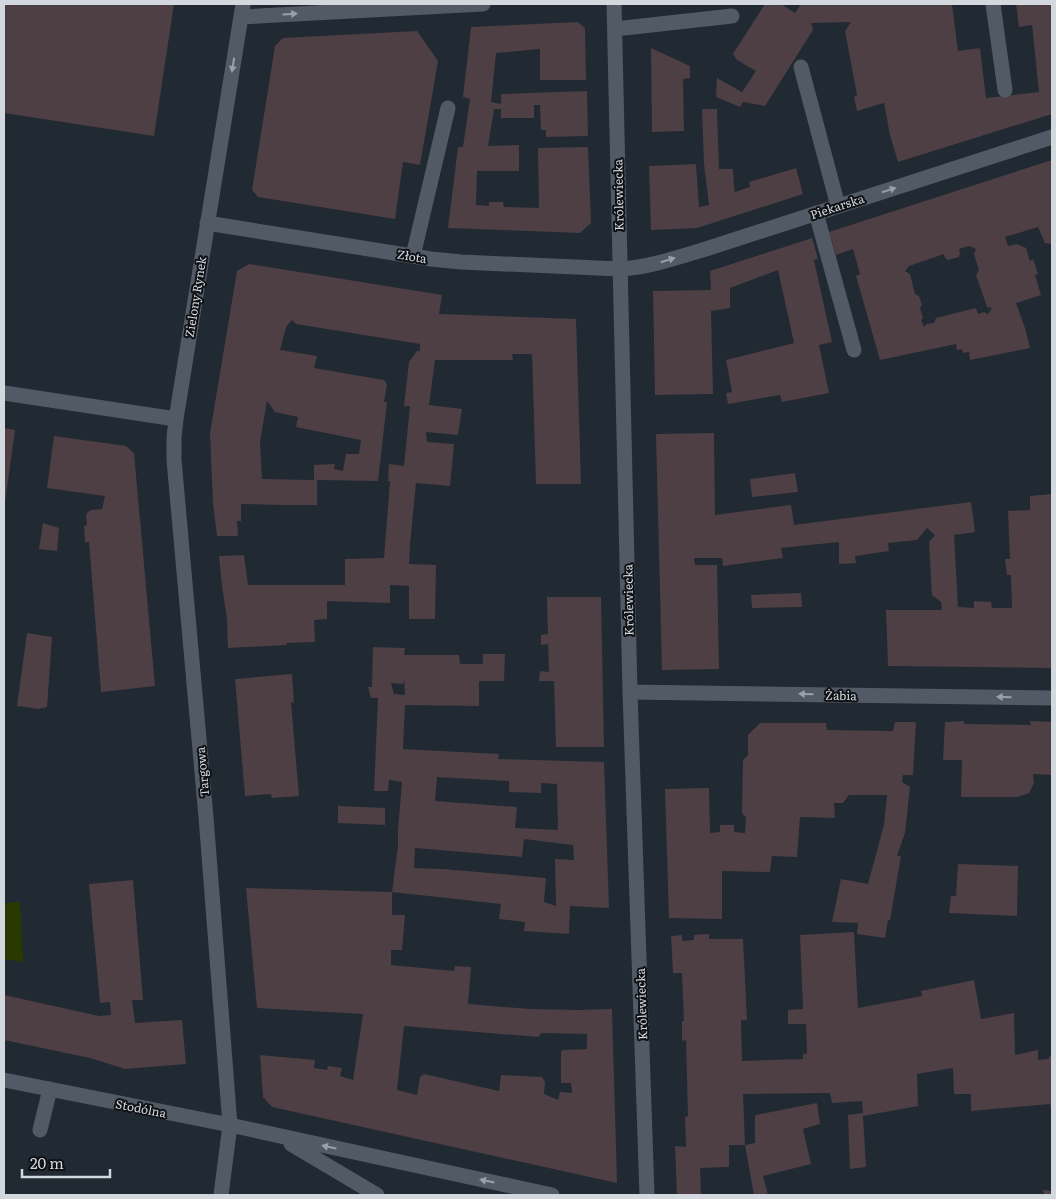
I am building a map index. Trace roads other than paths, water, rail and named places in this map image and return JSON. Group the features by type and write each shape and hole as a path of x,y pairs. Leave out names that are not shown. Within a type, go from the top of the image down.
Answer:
{"street":[{"path":"242,10 483,4"},
{"name":"Królewiecka","path":"614,4 630,692 647,1195"},
{"path":"994,4 1005,90"},
{"name":"Zielony Rynek","path":"176,419 242,10"},
{"path":"615,29 732,16"},
{"path":"801,67 838,206"},
{"path":"413,256 448,108"},
{"name":"Piekarska","path":"620,269 653,265 1052,137"},
{"path":"816,213 854,350"},
{"name":"Złota","path":"207,223 461,262 620,269"},
{"path":"4,393 176,419"},
{"name":"Targowa","path":"176,419 174,460 206,816 230,1125 221,1195"},
{"name":"Żabia","path":"630,692 1052,698"},
{"name":"Stodólna","path":"4,1080 230,1125 552,1195"},
{"path":"40,1130 50,1089"},
{"name":"Stodólna","path":"278,1136 377,1195"}]}
